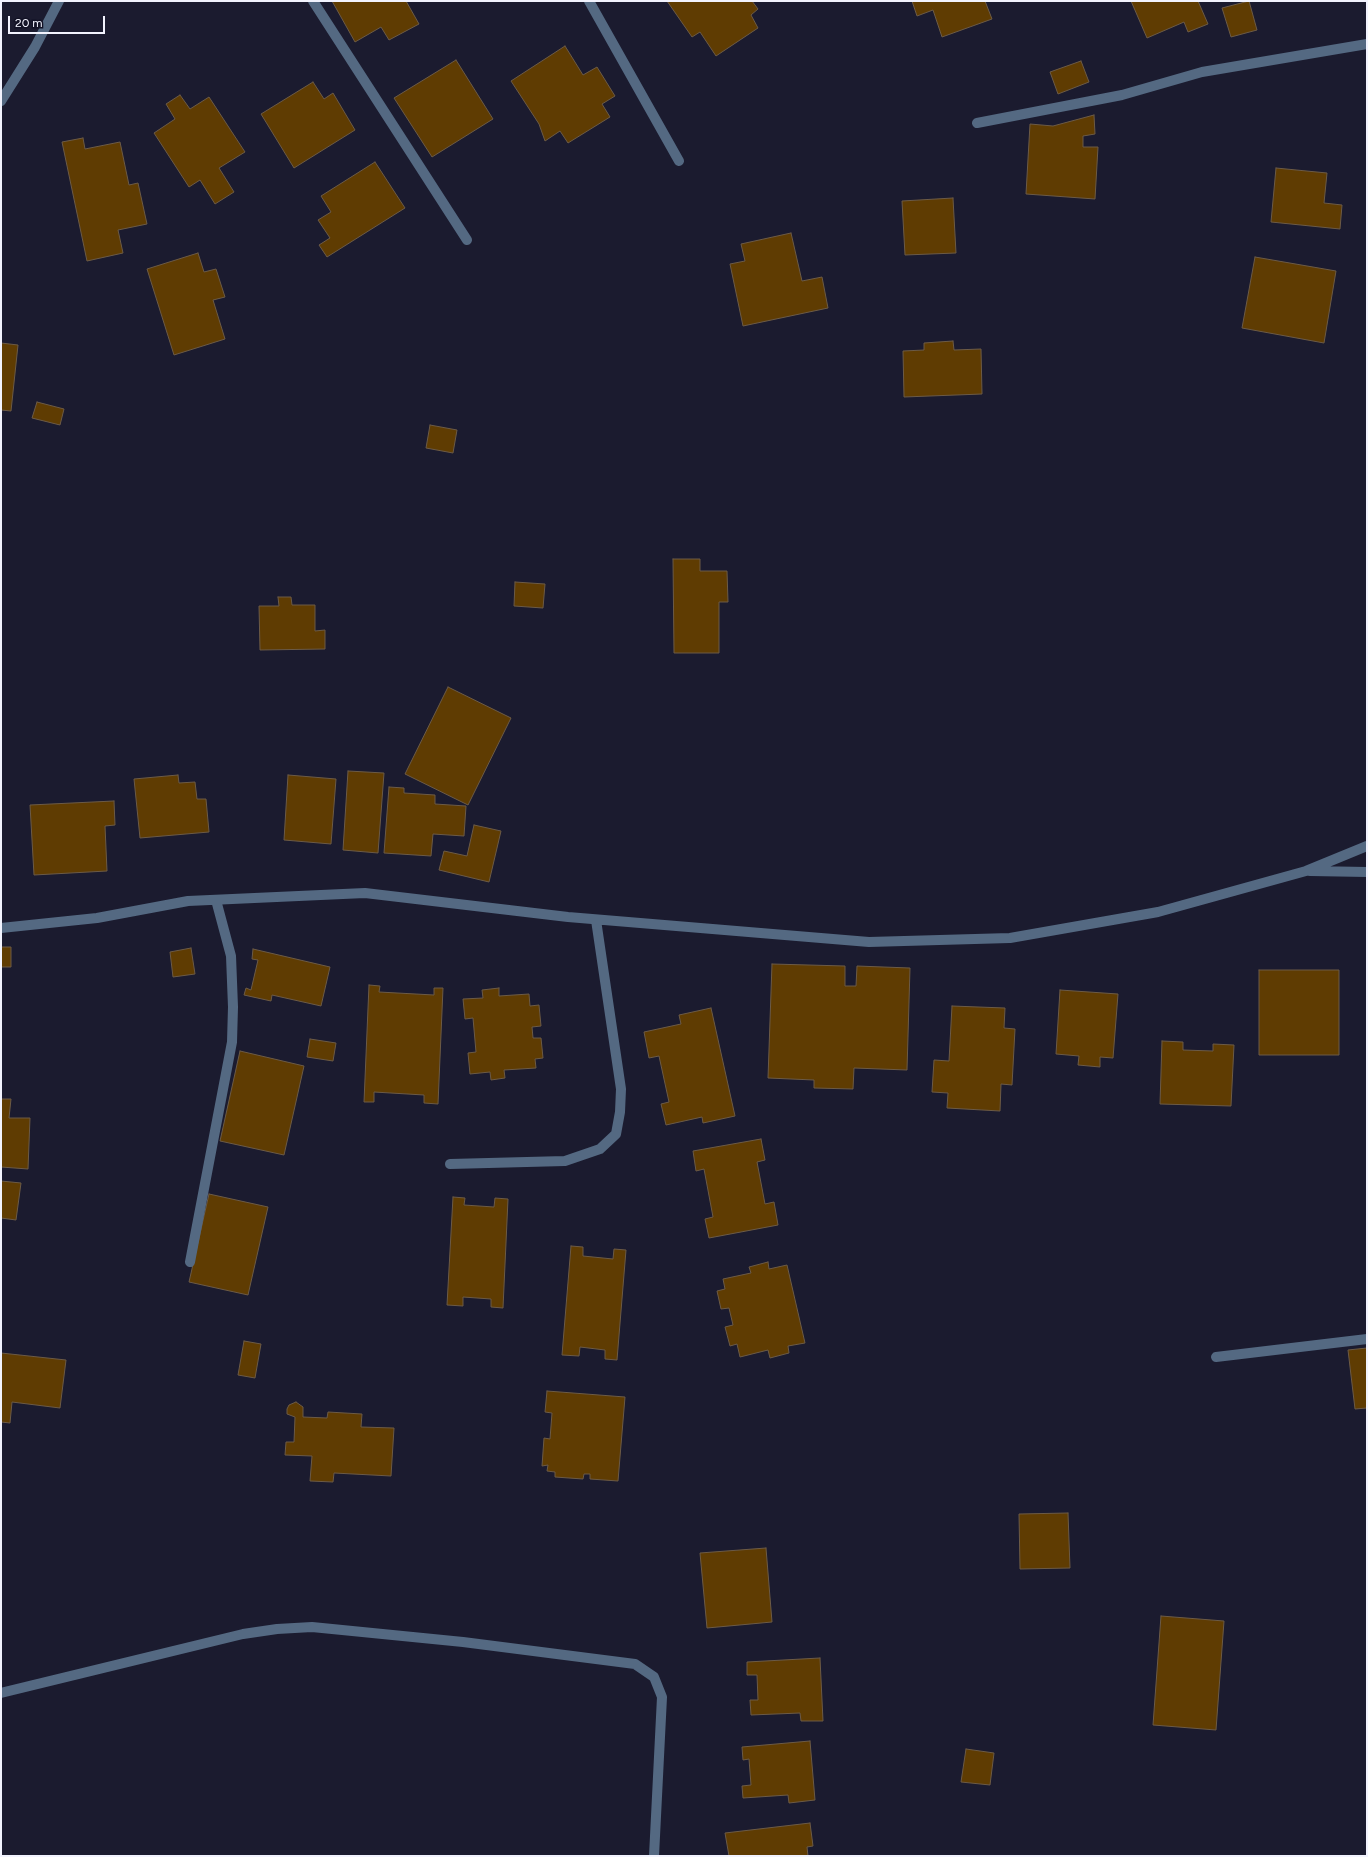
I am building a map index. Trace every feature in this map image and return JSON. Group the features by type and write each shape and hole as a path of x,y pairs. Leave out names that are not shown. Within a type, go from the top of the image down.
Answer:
{"street":[{"path":"1,101 35,47 59,1"},
{"path":"313,1 467,240"},
{"path":"589,1 679,162"},
{"path":"977,123 1122,95 1202,72 1367,44"},
{"path":"1,928 97,918 188,901 365,894 596,920 869,942 1010,938 1158,912 1306,870 1367,846"},
{"path":"1306,870 1367,872"},
{"path":"190,1262 232,1042 233,1007 231,956 216,900"},
{"path":"450,1164 565,1161 600,1149 616,1134 620,1112 621,1089 596,920"},
{"path":"1216,1357 1367,1339"},
{"path":"1,1693 243,1634 277,1629 312,1627 431,1639 636,1664 654,1677 662,1697 654,1856"}],"building":[{"path":"332,1 406,1 419,24 389,40 381,27 355,42"},
{"path":"667,1 752,1 758,9 751,15 758,28 716,56 700,32 692,37"},
{"path":"912,1 985,1 992,19 942,37 933,10 917,16"},
{"path":"1131,1 1198,1 1208,24 1188,32 1184,22 1147,38"},
{"path":"1249,1 1257,30 1231,37 1222,8"},
{"path":"565,46 583,75 597,67 615,96 602,104 610,117 568,143 560,131 545,141 539,124 511,81"},
{"path":"456,60 493,119 432,157 394,98"},
{"path":"1081,61 1089,82 1058,94 1050,72"},
{"path":"313,82 324,99 333,93 355,130 294,168 261,114"},
{"path":"180,95 190,109 209,97 245,152 219,168 234,192 215,204 200,180 189,187 154,133 175,119 166,104"},
{"path":"1094,115 1095,134 1083,136 1083,147 1098,147 1095,199 1026,194 1030,124 1053,126"},
{"path":"83,138 85,149 120,142 129,185 138,183 147,224 118,230 123,253 87,261 62,142"},
{"path":"375,162 405,208 327,257 319,245 330,238 318,220 331,212 321,196"},
{"path":"1276,168 1327,173 1324,203 1342,205 1340,229 1271,222"},
{"path":"953,198 956,253 905,255 902,201"},
{"path":"791,233 802,281 822,277 828,308 743,326 730,264 745,261 741,244"},
{"path":"198,253 204,272 216,269 225,297 213,300 225,339 174,355 147,269"},
{"path":"1255,257 1336,271 1324,343 1242,328"},
{"path":"953,341 954,350 981,349 982,394 904,397 903,351 924,350 924,343"},
{"path":"1,343 18,345 11,411 1,410"},
{"path":"37,402 64,409 60,425 32,418"},
{"path":"430,425 457,430 453,453 426,448"},
{"path":"673,559 700,559 700,571 727,571 728,602 719,602 719,653 674,653"},
{"path":"515,582 545,584 543,608 514,606"},
{"path":"278,597 291,597 292,605 315,605 315,631 325,630 325,649 260,650 259,606 279,606"},
{"path":"448,687 511,718 468,805 405,774"},
{"path":"348,771 384,773 378,853 343,850"},
{"path":"178,775 179,783 195,782 197,799 206,799 209,832 140,838 134,779"},
{"path":"288,775 336,779 331,844 284,840"},
{"path":"389,787 404,788 404,793 435,795 435,804 466,806 464,836 433,834 431,856 384,853"},
{"path":"114,801 115,825 105,826 107,871 34,875 30,805"},
{"path":"474,825 501,831 489,882 439,870 444,851 467,856"},
{"path":"1,947 11,947 11,967 1,967"},
{"path":"191,948 195,974 173,977 170,952"},
{"path":"253,949 330,967 321,1006 272,995 271,1001 244,995 246,988 251,990 258,960 252,959"},
{"path":"772,964 845,966 845,986 856,986 857,966 910,968 907,1070 854,1068 853,1089 814,1088 814,1080 768,1078"},
{"path":"1259,970 1339,970 1339,1055 1259,1055"},
{"path":"369,985 380,986 379,992 434,995 434,988 443,988 438,1104 424,1103 424,1095 374,1092 374,1102 364,1102"},
{"path":"499,988 499,996 529,994 530,1006 539,1005 541,1026 532,1027 533,1038 541,1038 543,1058 535,1059 536,1068 504,1070 505,1078 491,1080 490,1072 470,1074 468,1053 476,1052 473,1018 465,1019 463,999 483,998 482,990"},
{"path":"1060,990 1118,994 1113,1058 1100,1057 1100,1067 1078,1065 1079,1056 1056,1054"},
{"path":"952,1006 1005,1008 1004,1028 1015,1029 1012,1085 1001,1084 1000,1111 947,1108 948,1093 932,1092 934,1060 949,1061"},
{"path":"711,1008 735,1116 703,1123 702,1117 666,1125 661,1104 669,1102 659,1056 649,1058 644,1032 681,1024 679,1015"},
{"path":"310,1039 336,1043 333,1061 307,1057"},
{"path":"1162,1041 1183,1042 1183,1050 1213,1051 1213,1044 1234,1045 1231,1106 1160,1104"},
{"path":"240,1051 304,1066 284,1155 220,1141"},
{"path":"1,1099 11,1099 9,1118 30,1118 28,1169 1,1167"},
{"path":"761,1139 765,1160 757,1162 765,1204 774,1202 778,1225 709,1238 705,1219 713,1217 704,1169 696,1171 693,1151"},
{"path":"1,1181 21,1183 16,1220 1,1218"},
{"path":"209,1194 268,1207 248,1295 189,1282"},
{"path":"453,1197 465,1198 464,1205 494,1207 495,1198 508,1199 503,1308 491,1307 491,1299 463,1297 463,1306 447,1305"},
{"path":"571,1246 583,1247 583,1256 613,1259 614,1249 626,1250 617,1360 605,1359 605,1350 580,1347 579,1356 562,1355"},
{"path":"768,1262 769,1269 787,1265 805,1343 788,1346 789,1353 770,1358 768,1350 740,1357 737,1344 730,1346 725,1327 733,1325 729,1308 721,1309 717,1291 725,1289 723,1279 751,1273 749,1267"},
{"path":"244,1341 261,1344 255,1378 238,1375"},
{"path":"1367,1348 1367,1408 1355,1409 1348,1350"},
{"path":"1,1353 66,1360 60,1408 12,1402 10,1423 1,1422"},
{"path":"547,1391 625,1397 618,1481 590,1479 590,1474 584,1474 583,1479 555,1477 555,1472 547,1471 548,1465 542,1466 544,1438 550,1439 552,1413 545,1412"},
{"path":"296,1402 303,1407 303,1417 327,1418 328,1412 362,1414 361,1427 394,1428 391,1476 334,1473 333,1482 310,1481 312,1456 285,1455 286,1442 294,1442 295,1417 287,1414 287,1409 289,1405"},
{"path":"1068,1513 1070,1568 1020,1569 1019,1514"},
{"path":"766,1548 772,1622 707,1628 700,1553"},
{"path":"1161,1616 1224,1621 1216,1730 1153,1725"},
{"path":"820,1658 823,1721 801,1721 800,1713 751,1715 750,1700 758,1700 757,1675 747,1675 747,1662"},
{"path":"810,1741 815,1800 789,1803 788,1795 743,1798 742,1786 751,1785 749,1759 743,1760 742,1747"},
{"path":"966,1749 994,1753 990,1785 961,1782"},
{"path":"810,1823 813,1846 807,1847 808,1856 729,1856 725,1833"}]}
